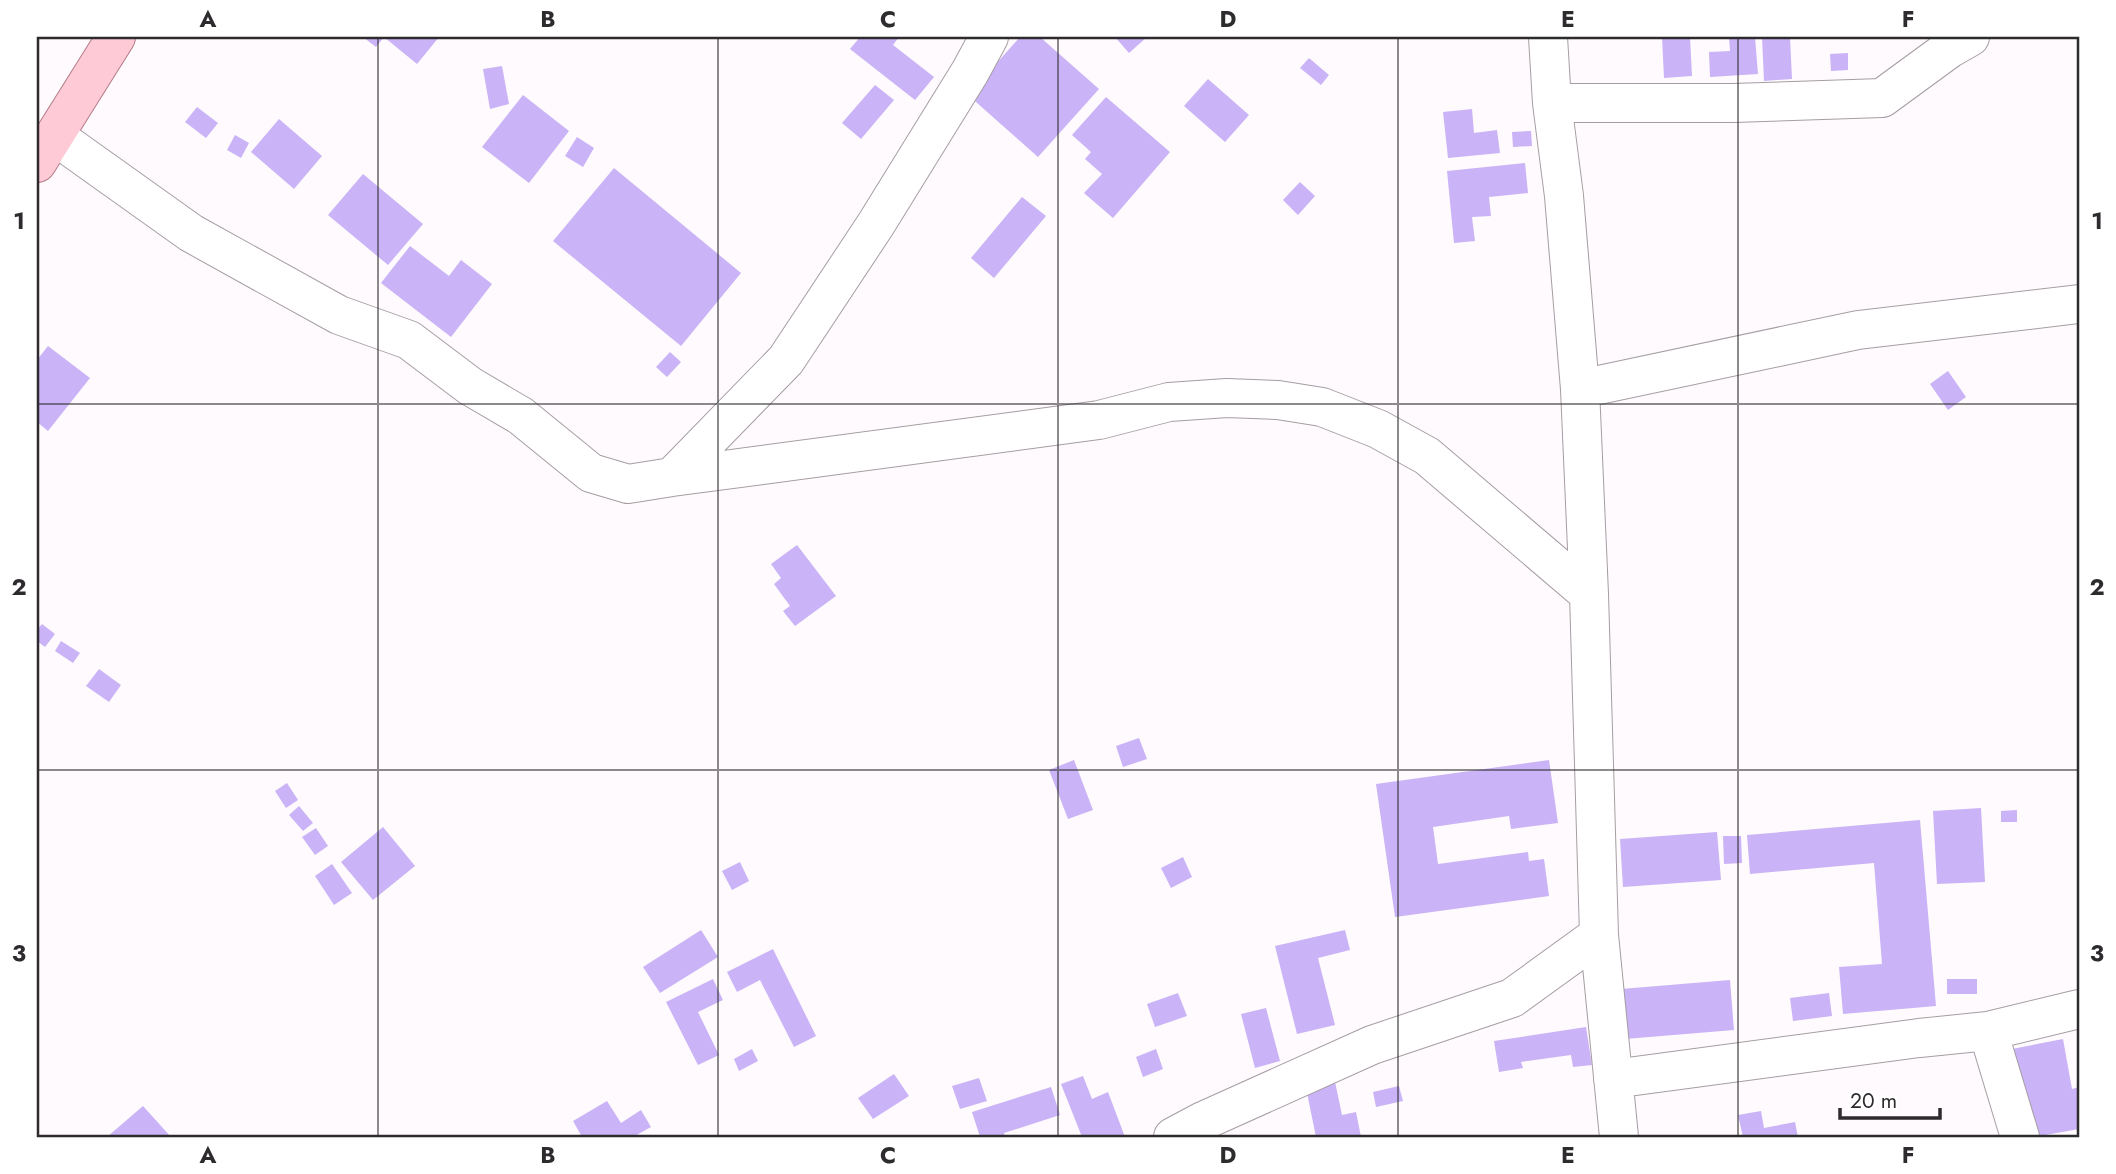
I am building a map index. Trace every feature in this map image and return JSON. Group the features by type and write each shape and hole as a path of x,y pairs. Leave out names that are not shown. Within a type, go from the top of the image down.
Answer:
{"main road":[{"path":"46,149 116,37"}],"street":[{"path":"672,477 786,360 883,213 989,37"},
{"path":"1548,37 1580,389 1590,594 1599,935 1619,1137"},
{"path":"1552,103 1733,103 1882,98 1949,49 1970,37"},
{"path":"46,149 339,315 409,340 470,386 520,416 591,473 628,484 1099,420 1169,402 1227,398 1278,400 1322,407 1378,429 1427,456 1590,594"},
{"path":"1580,389 1857,330 2079,304"},
{"path":"1174,1137 1203,1121 1372,1045 1511,998 1599,935"},
{"path":"1613,1079 1988,1031 2079,1009"},
{"path":"1988,1031 2021,1137"}],"building":[{"path":"363,37 384,37 376,47"},
{"path":"384,37 439,37 417,64"},
{"path":"860,37 899,37 893,45 934,77 915,100 850,49"},
{"path":"1020,37 1040,37 1099,89 1038,157 968,95"},
{"path":"1115,37 1147,37 1129,53"},
{"path":"1662,37 1690,37 1692,76 1664,78"},
{"path":"1729,37 1755,37 1758,74 1710,77 1709,52 1730,51"},
{"path":"1762,37 1790,37 1792,79 1764,81"},
{"path":"1848,53 1848,70 1831,71 1830,54"},
{"path":"1309,58 1329,75 1321,85 1300,68"},
{"path":"502,66 509,104 490,109 483,69"},
{"path":"1208,79 1249,115 1225,142 1184,106"},
{"path":"875,85 894,100 861,139 842,123"},
{"path":"523,95 569,131 529,183 482,147"},
{"path":"1106,97 1170,152 1113,218 1084,193 1102,174 1085,159 1091,152 1072,135"},
{"path":"197,107 218,123 206,138 185,122"},
{"path":"1472,109 1474,133 1497,130 1500,153 1448,158 1443,112"},
{"path":"279,119 322,156 294,189 251,152"},
{"path":"1531,131 1532,146 1513,147 1512,132"},
{"path":"235,135 249,143 241,158 227,150"},
{"path":"577,137 594,148 583,167 565,156"},
{"path":"1525,163 1528,193 1489,197 1491,216 1472,217 1475,241 1454,243 1447,171"},
{"path":"614,168 741,273 681,346 553,241"},
{"path":"363,174 423,224 388,265 328,215"},
{"path":"1300,182 1315,196 1298,215 1283,200"},
{"path":"1022,197 1046,216 994,278 971,258"},
{"path":"410,246 449,276 461,260 492,284 451,337 381,283"},
{"path":"48,346 90,378 48,431 37,422 37,360"},
{"path":"670,352 681,362 667,377 656,367"},
{"path":"1948,371 1966,397 1948,410 1930,384"},
{"path":"797,545 836,596 795,626 783,611 790,606 774,584 781,578 771,564"},
{"path":"42,624 55,634 45,647 37,641 37,630"},
{"path":"61,641 80,653 73,663 55,651"},
{"path":"99,669 121,685 109,702 86,686"},
{"path":"1139,738 1147,759 1123,767 1116,746"},
{"path":"1074,760 1093,810 1068,819 1049,770"},
{"path":"1549,760 1558,823 1511,829 1509,816 1433,827 1438,864 1528,852 1529,861 1544,859 1549,896 1395,917 1376,784"},
{"path":"287,783 298,800 286,808 275,791"},
{"path":"299,806 313,823 303,831 289,815"},
{"path":"1981,808 1985,882 1937,884 1933,811"},
{"path":"2017,810 2017,822 2001,822 2001,811"},
{"path":"1920,820 1936,1006 1843,1014 1839,967 1882,964 1874,863 1750,874 1747,835"},
{"path":"383,827 415,866 373,900 341,862"},
{"path":"316,828 328,846 315,855 302,837"},
{"path":"1717,832 1721,880 1623,887 1620,839"},
{"path":"1723,836 1741,836 1742,863 1724,864"},
{"path":"1183,857 1192,877 1171,888 1161,868"},
{"path":"740,862 749,881 732,890 722,871"},
{"path":"332,864 352,893 334,905 315,876"},
{"path":"701,930 718,957 660,993 643,967"},
{"path":"1345,930 1350,950 1318,958 1335,1025 1297,1034 1275,946"},
{"path":"773,949 816,1036 794,1047 760,980 737,992 727,972"},
{"path":"713,979 723,1000 698,1012 719,1055 698,1065 666,1002"},
{"path":"1947,979 1977,979 1977,994 1947,994"},
{"path":"1730,980 1734,1030 1625,1039 1621,989"},
{"path":"1178,993 1187,1016 1155,1027 1147,1004"},
{"path":"1829,993 1832,1016 1793,1021 1790,998"},
{"path":"1266,1008 1280,1061 1255,1068 1241,1014"},
{"path":"1586,1027 1592,1065 1573,1067 1571,1055 1521,1062 1523,1068 1499,1072 1494,1041"},
{"path":"2063,1039 2072,1089 2079,1087 2079,1129 2034,1137 2012,1049"},
{"path":"752,1049 758,1061 739,1071 734,1059"},
{"path":"1156,1049 1163,1069 1143,1077 1136,1057"},
{"path":"894,1074 909,1096 873,1119 858,1098"},
{"path":"1083,1076 1092,1099 1108,1092 1125,1137 1082,1137 1061,1084"},
{"path":"1334,1077 1342,1115 1356,1112 1361,1137 1316,1137 1305,1083"},
{"path":"979,1078 987,1101 960,1109 952,1086"},
{"path":"1399,1086 1403,1101 1376,1107 1373,1092"},
{"path":"1051,1087 1060,1115 1004,1133 1005,1137 980,1137 972,1112"},
{"path":"607,1101 621,1123 641,1110 651,1127 633,1137 582,1137 573,1121"},
{"path":"143,1106 171,1137 107,1137"},
{"path":"1761,1111 1764,1128 1795,1122 1798,1137 1743,1137 1738,1115"}]}
